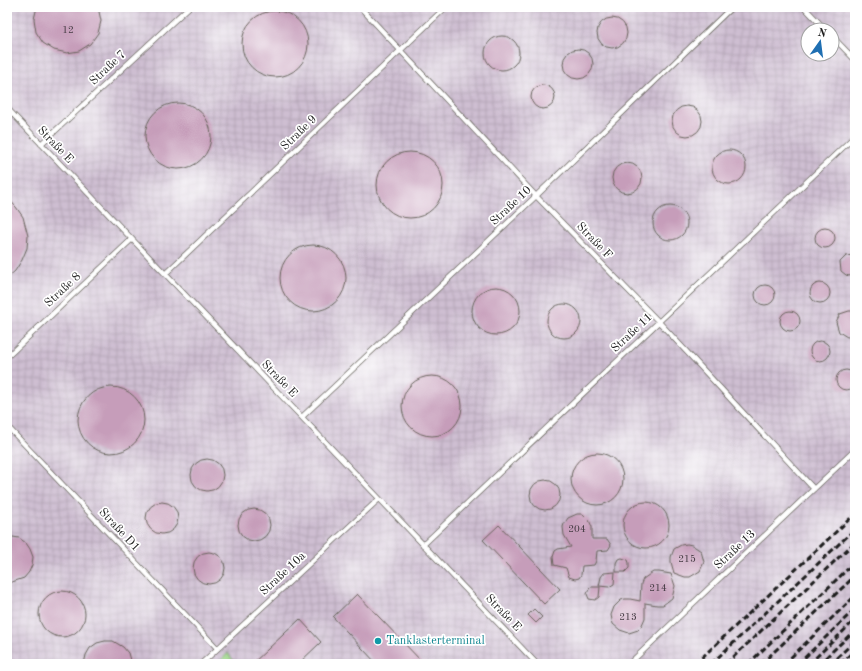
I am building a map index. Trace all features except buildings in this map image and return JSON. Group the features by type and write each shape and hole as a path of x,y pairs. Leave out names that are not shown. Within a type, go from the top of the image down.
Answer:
{"lane":[{"name":"Straße 7","path":"41,144 189,7"},
{"name":"Straße F","path":"360,7 536,196 659,322 814,489"},
{"name":"Straße 9","path":"165,274 446,7"},
{"name":"Straße 10","path":"302,417 536,196 732,7"},
{"path":"804,7 818,22"},
{"path":"840,44 855,60"},
{"name":"Straße E","path":"7,108 537,664"},
{"name":"Straße 11","path":"423,545 855,136"},
{"name":"Straße 8","path":"7,357 132,239"},
{"name":"Straße D1","path":"7,426 217,648"},
{"name":"Straße 13","path":"629,664 855,450"},
{"name":"Straße 10a","path":"201,664 379,499"}],"shaded area":[{"path":"7,7 855,7 855,664 7,664"}],"green space":[{"path":"228,653 236,664 217,664"}],"railway":[{"path":"695,664 855,514"},
{"path":"711,664 855,529"},
{"path":"726,664 855,542"},
{"path":"748,664 855,562"},
{"path":"761,664 855,576"},
{"path":"784,664 855,596"},
{"path":"798,664 855,609"},
{"path":"809,664 855,620"},
{"path":"819,664 855,630"},
{"path":"830,664 855,641"},
{"path":"840,664 855,650"},
{"path":"850,664 855,660"}],"place":[{"name":"Tanklasterterminal","path":"378,641"}]}
